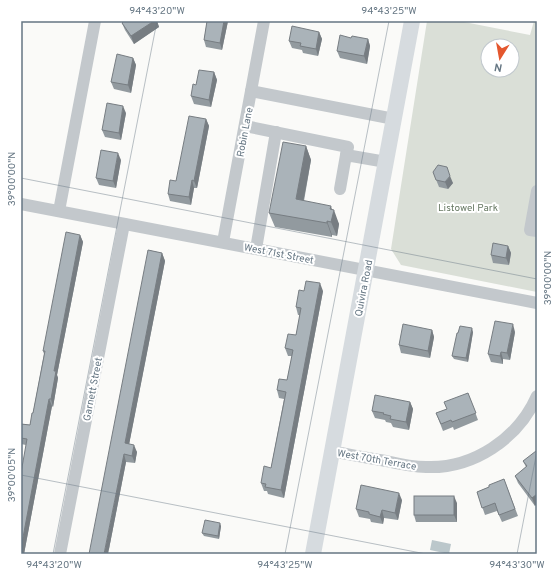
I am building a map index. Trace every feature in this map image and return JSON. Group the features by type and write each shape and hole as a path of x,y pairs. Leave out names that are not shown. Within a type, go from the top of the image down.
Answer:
{"main road":[{"name":"Quivira Road","path":"313,554 412,21"}],"street":[{"path":"58,211 94,21"},
{"name":"Robin Lane","path":"223,242 264,21"},
{"path":"251,91 394,119"},
{"path":"245,126 348,147 340,189"},
{"path":"256,249 276,132"},
{"path":"346,155 386,162"},
{"path":"537,191 530,230 537,231"},
{"name":"West 71st Street","path":"21,204 537,303"},
{"name":"Garnett Street","path":"60,554 124,224"},
{"name":"West 70th Terrace","path":"332,451 426,468 462,463 479,456 502,442 519,426 537,396"}],"green space":[{"name":"Listowel Park","path":"427,21 459,21 530,35 534,21 537,21 537,292 401,265 391,249"}],"shaded area":[{"path":"432,540 451,544 449,554 430,550"}],"building":[{"path":"124,21 154,21 131,36 122,23"},
{"path":"207,21 224,21 220,43 204,40"},
{"path":"292,26 319,32 316,49 300,46 301,43 289,41"},
{"path":"340,35 351,38 352,36 368,39 364,56 337,51"},
{"path":"117,54 133,58 128,85 111,82"},
{"path":"199,70 214,72 209,100 191,96 193,84 196,85"},
{"path":"107,103 123,106 119,133 102,130"},
{"path":"189,116 206,119 194,181 192,180 189,197 168,194 170,180 176,181"},
{"path":"283,142 306,146 296,199 331,206 330,209 334,210 331,222 327,221 327,223 269,213"},
{"path":"101,150 118,153 113,181 96,178"},
{"path":"438,165 447,167 450,176 445,182 436,180 433,172"},
{"path":"66,232 80,235 54,371 56,371 51,399 49,399 21,548 21,473 27,439 21,438 21,424 30,425 33,413 45,351 43,351"},
{"path":"493,243 508,246 506,258 491,255"},
{"path":"148,250 162,253 125,443 134,445 132,456 124,454 104,554 89,554"},
{"path":"306,281 320,283 281,490 265,487 266,484 261,483 264,466 271,468 286,392 277,390 279,379 287,380 293,350 285,348 288,334 296,335 301,308 296,307 299,290 304,291"},
{"path":"495,321 513,324 507,353 501,352 500,356 488,354"},
{"path":"403,324 432,330 428,351 399,345"},
{"path":"460,326 472,328 466,358 452,356"},
{"path":"468,393 476,413 452,422 451,420 441,424 436,413 447,409 444,402"},
{"path":"375,395 410,402 406,422 390,419 391,416 372,411"},
{"path":"536,451 537,494 532,498 515,476 527,466 523,461"},
{"path":"504,479 515,509 499,515 495,503 482,508 477,492"},
{"path":"361,485 399,493 395,513 382,510 380,517 369,514 369,512 356,509"},
{"path":"414,496 454,496 454,515 414,515"},
{"path":"205,520 220,523 218,536 202,533"}]}
